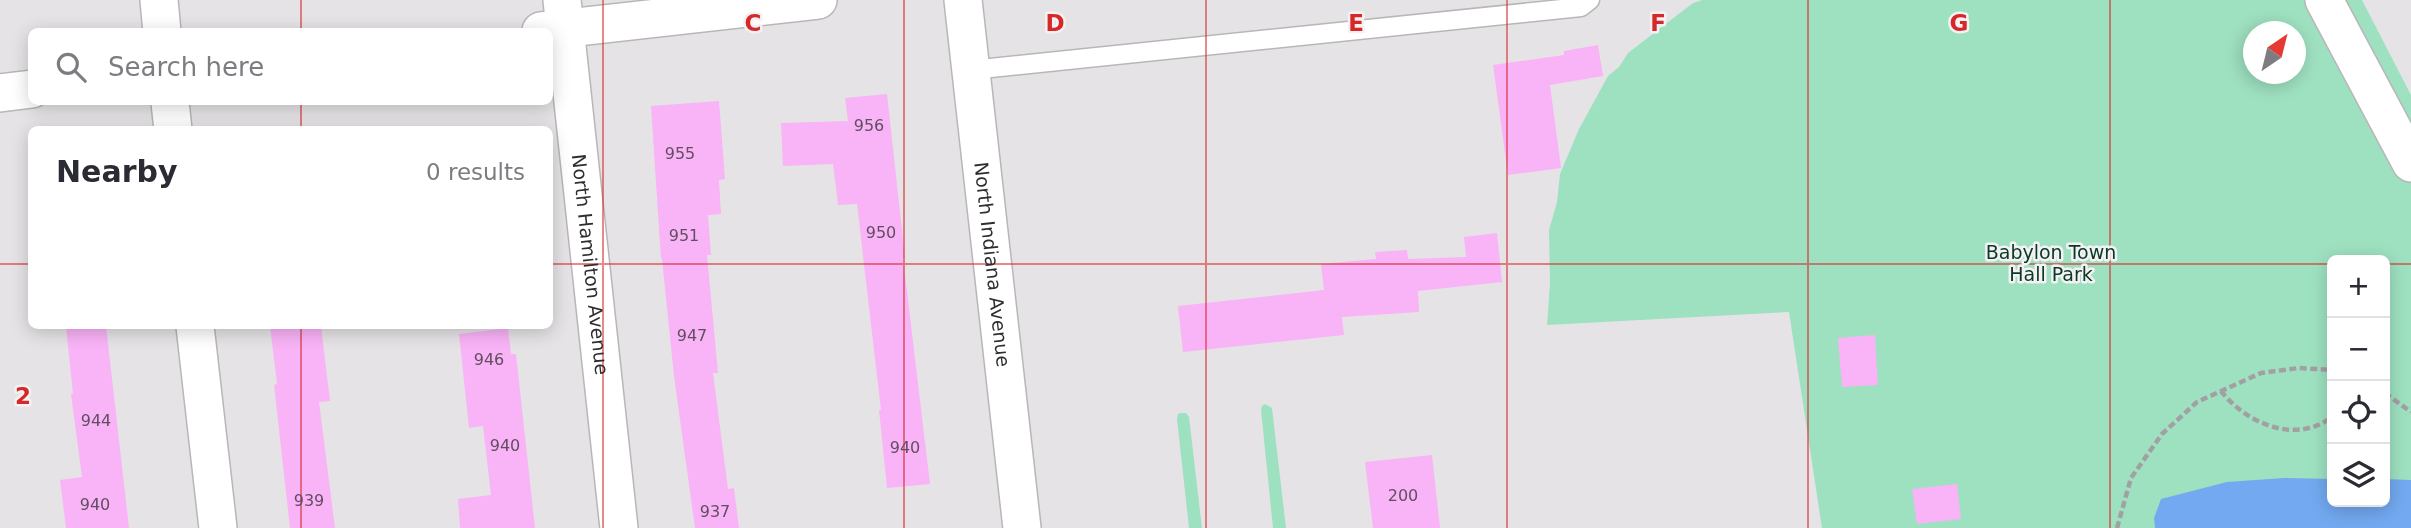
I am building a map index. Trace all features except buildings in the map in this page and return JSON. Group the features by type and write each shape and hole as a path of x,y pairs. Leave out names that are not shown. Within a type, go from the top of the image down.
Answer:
{"street":[{"path":"159,0 162,28"},
{"path":"556,20 818,0"},
{"name":"North Indiana Avenue","path":"963,0 1022,528"},
{"path":"2324,0 2411,163"},
{"name":"North Hamilton Avenue","path":"556,20 619,528"},
{"path":"0,93 28,90"},
{"path":"170,105 173,126"},
{"path":"195,329 218,528"}],"lane":[{"path":"971,70 1581,7 1590,0"}],"path":[{"path":"2117,528 2131,478 2162,434 2197,402 2260,373 2299,368 2327,370"},
{"path":"2221,391 2232,406 2273,428 2301,429 2327,419"},
{"path":"2390,397 2411,412"}],"green space":[{"name":"Babylon Town Hall Park","path":"1702,0 2362,0 2411,95 2411,528 1822,528 1789,312 1547,325 1550,283 1549,230 1557,202 1560,174 1579,129 1608,76 1619,67 1628,53 1693,3"},
{"path":"1265,404 1272,408 1286,528 1273,528 1261,410"},
{"path":"1181,413 1186,413 1189,417 1202,528 1189,528 1177,419"}],"water":[{"path":"2284,478 2327,479 2327,507 2390,507 2390,479 2411,480 2411,528 2155,528 2154,518 2161,499 2227,482"}]}
